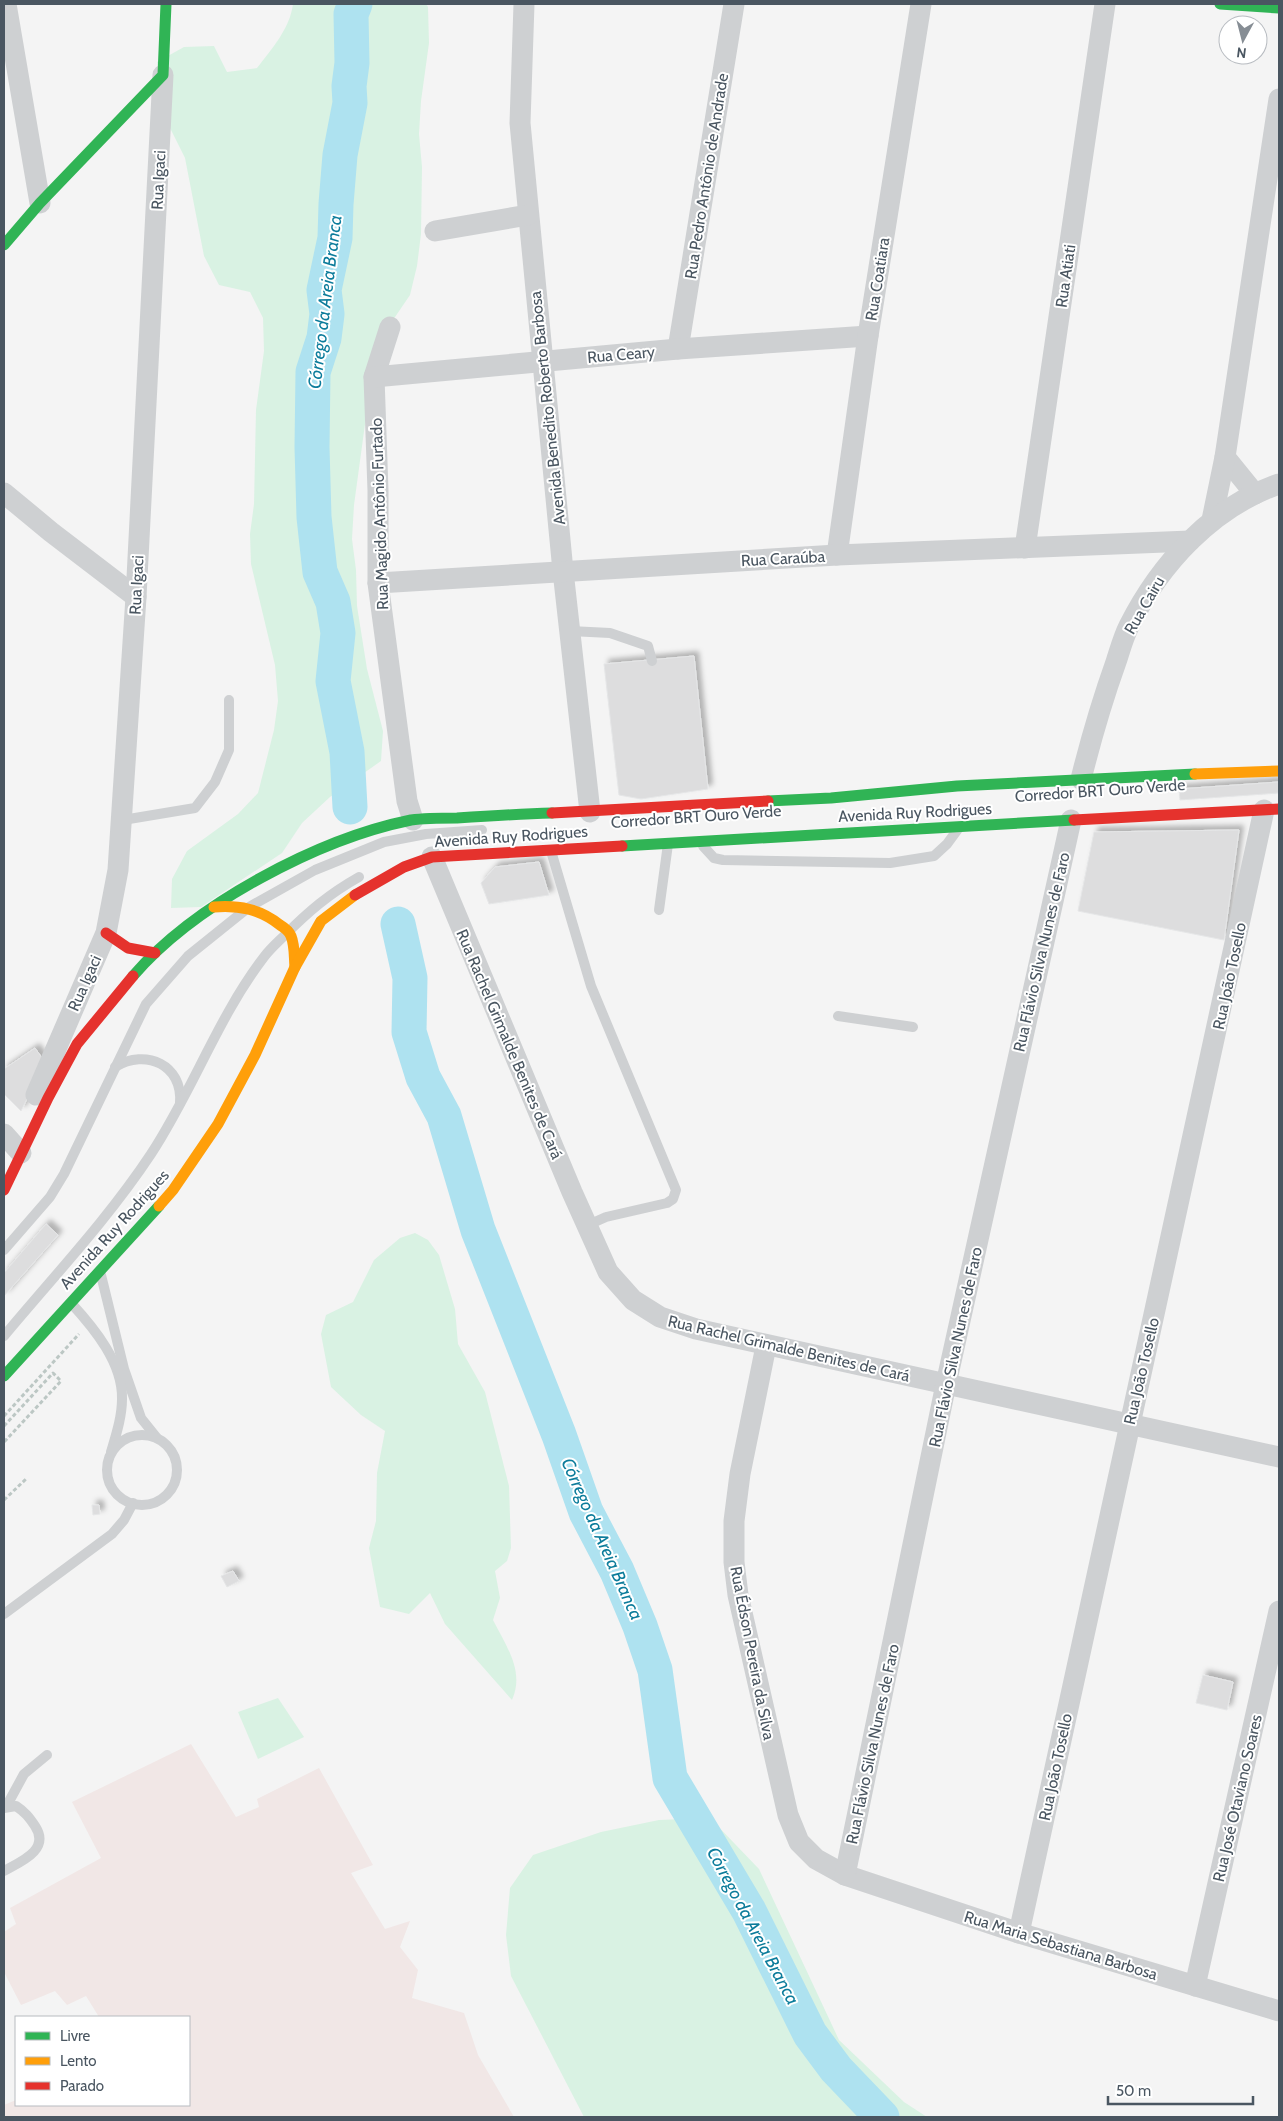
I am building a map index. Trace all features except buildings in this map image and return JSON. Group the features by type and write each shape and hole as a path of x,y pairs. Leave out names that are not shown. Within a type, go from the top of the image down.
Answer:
{"main road":[{"name":"Rua Igaci","path":"163,75 166,4"},
{"path":"1220,4 1279,8"},
{"path":"4,245 40,203 163,75"},
{"path":"1278,774 1279,758"},
{"name":"Avenida Ruy Rodrigues","path":"4,1190 13,1144 46,1098 78,1043 155,953 214,907 283,865 353,836 419,827 590,812 831,798 957,786 1080,785 1278,774"},
{"name":"Avenida Ruy Rodrigues","path":"4,1376 173,1190 218,1124 255,1055 295,967 321,921 362,890 404,867 425,852 668,844 961,826 1072,814 1272,810"},
{"path":"419,827 425,852"},
{"path":"214,907 231,905 249,907 268,915 288,932 294,946 295,967"},
{"path":"106,933 123,947 144,953 155,953"}],"street":[{"path":"6,4 40,203"},
{"name":"Avenida Benedito Roberto Barbosa","path":"524,4 520,124 563,571 590,812"},
{"name":"Rua Pedro Antônio de Andrade","path":"678,349 734,4"},
{"name":"Rua Coatiara","path":"837,555 868,336 921,4"},
{"name":"Rua Atiati","path":"1024,548 1105,4"},
{"name":"Rua Igaci","path":"13,1144 106,933 118,870 123,820 136,596 163,75"},
{"path":"1212,520 1225,457 1279,99"},
{"path":"435,231 528,215"},
{"name":"Rua Magido Antônio Furtado","path":"390,327 374,377 378,491 378,582 407,800 419,827"},
{"name":"Rua Ceary","path":"374,377 678,349 868,336"},
{"path":"1225,457 1255,494"},
{"name":"Rua Cairu","path":"1080,785 1098,712 1128,627 1155,581 1190,541 1212,520 1255,494 1279,484"},
{"path":"4,493 136,596"},
{"name":"Rua Caraúba","path":"378,582 837,555 1190,541"},
{"name":"Rua João Tosello","path":"1019,1933 1129,1425 1272,810"},
{"name":"Rua Flávio Silva Nunes de Faro","path":"845,1875 946,1384 1072,814"},
{"name":"Rua Rachel Grimalde Benites de Cará","path":"425,852 608,1272 633,1300 660,1317 696,1329 766,1346 1279,1457"},
{"name":"Rua Édson Pereira da Silva","path":"766,1346 740,1474 734,1521 734,1562 738,1595 788,1815 799,1842 816,1859 845,1875"},
{"name":"Rua José Otaviano Soares","path":"1195,1986 1279,1611"},
{"name":"Rua Maria Sebastiana Barbosa","path":"845,1875 1019,1933 1279,2011"}],"lane":[{"path":"570,631 610,633 648,646 652,660"},
{"path":"123,820 195,808 215,782 229,750 230,700"},
{"name":"Corredor BRT Ouro Verde","path":"1136,788 1278,774"},
{"path":"683,793 686,806"},
{"name":"Corredor BRT Ouro Verde","path":"724,814 871,805"},
{"path":"699,841 714,858 723,860 890,863 934,856 948,844 961,826"},
{"path":"4,1250 50,1197 64,1174 146,1004 188,956 249,907 315,870 419,827 495,829"},
{"path":"658,910 668,844"},
{"path":"425,852 450,845"},
{"path":"550,849 591,986 676,1190 673,1199 668,1204 606,1217 588,1226"},
{"path":"4,1336 114,1206 151,1154 180,1107 230,1008 265,956 310,910 333,892 372,870"},
{"path":"838,1016 913,1027"},
{"path":"116,1067 131,1059 140,1058 165,1066 176,1080 179,1088 180,1107"},
{"path":"70,1302 90,1322 114,1362 122,1398 107,1468 109,1479 114,1490 122,1498 133,1503 145,1504 156,1502 166,1496 173,1487 177,1476 177,1465 173,1454 166,1444 156,1438 141,1418 124,1370 100,1271"},
{"path":"110,1456 124,1440 140,1436 156,1438"},
{"path":"4,1614 112,1534 124,1520 133,1503"},
{"path":"5,1808 24,1774 47,1755"},
{"path":"4,1871 30,1856 38,1845 39,1833 25,1812 16,1806 5,1808"}],"path":[{"path":"4,1416 90,1322"},
{"path":"4,1426 53,1373 61,1381 4,1442"},
{"path":"4,1500 26,1479"}],"shaded area":[{"path":"191,1744 236,1817 259,1807 257,1799 319,1768 373,1865 351,1873 385,1929 410,1921 400,1947 418,1970 412,1998 464,2013 478,2055 514,2117 4,2117 4,2105 15,2100 15,2106 190,2106 190,2016 98,2016 86,1996 67,2005 55,1991 21,2005 4,1972 4,1932 16,1924 10,1908 101,1858 72,1802"}],"green space":[{"path":"293,4 426,4 428,7 429,43 421,101 419,134 422,167 421,234 417,266 410,295 393,320 371,380 354,505 352,539 356,570 357,606 367,669 383,731 381,761 330,797 302,823 282,853 201,907 171,908 172,879 187,851 238,814 258,793 274,730 278,701 275,665 251,564 250,534 254,504 256,410 264,351 263,318 250,292 219,285 204,256 185,158 168,124 157,62 184,47 214,46 227,72 257,68 284,30"},
{"path":"415,1233 428,1240 439,1255 455,1309 458,1344 485,1392 509,1486 511,1548 507,1561 495,1571 500,1598 493,1620 508,1649 515,1669 516,1679 512,1700 445,1624 430,1593 409,1614 380,1607 369,1548 376,1521 377,1473 385,1431 361,1415 331,1387 321,1334 326,1315 353,1302 374,1260 400,1238"},
{"path":"278,1698 304,1737 258,1759 238,1712"},
{"path":"710,1818 759,1869 839,2040 904,2102 927,2117 584,2117 511,1976 506,1935 510,1888 533,1855 601,1832 659,1820"}],"waterway":[{"name":"Córrego da Areia Branca","path":"350,807 347,752 333,681 338,633 333,602 320,572 314,517 312,447 313,372 324,338 327,314 324,290 335,238 340,155 350,103 349,86 352,63 351,14 355,4"},
{"name":"Córrego da Areia Branca","path":"398,924 410,978 409,1032 423,1077 444,1116 478,1230 559,1435 586,1512 617,1571 640,1626 655,1670 670,1778 749,1911 810,2034 836,2069 882,2117"}],"traffic: fast":[{"path":"4,245 40,203 163,75 166,4"},
{"path":"1220,4 1279,8"},
{"path":"768,801 831,798 957,786 1195,774"},
{"path":"133,976 159,949 224,900 260,878 337,842 375,829 411,820 552,813"},
{"path":"622,846 1074,820"},
{"path":"4,1376 159,1206"}],"traffic: slow":[{"path":"1195,774 1279,771"},
{"path":"159,1206 173,1190 218,1124 255,1055 295,967 321,921 355,895"},
{"path":"214,907 249,909 265,915 284,927 292,940 295,967"}],"traffic: jam":[{"path":"552,813 768,801"},
{"path":"1074,820 1279,809"},
{"path":"355,895 404,867 432,857 622,846"},
{"path":"106,933 128,948 155,953"},
{"path":"4,1190 48,1098 77,1044 133,976"}]}
